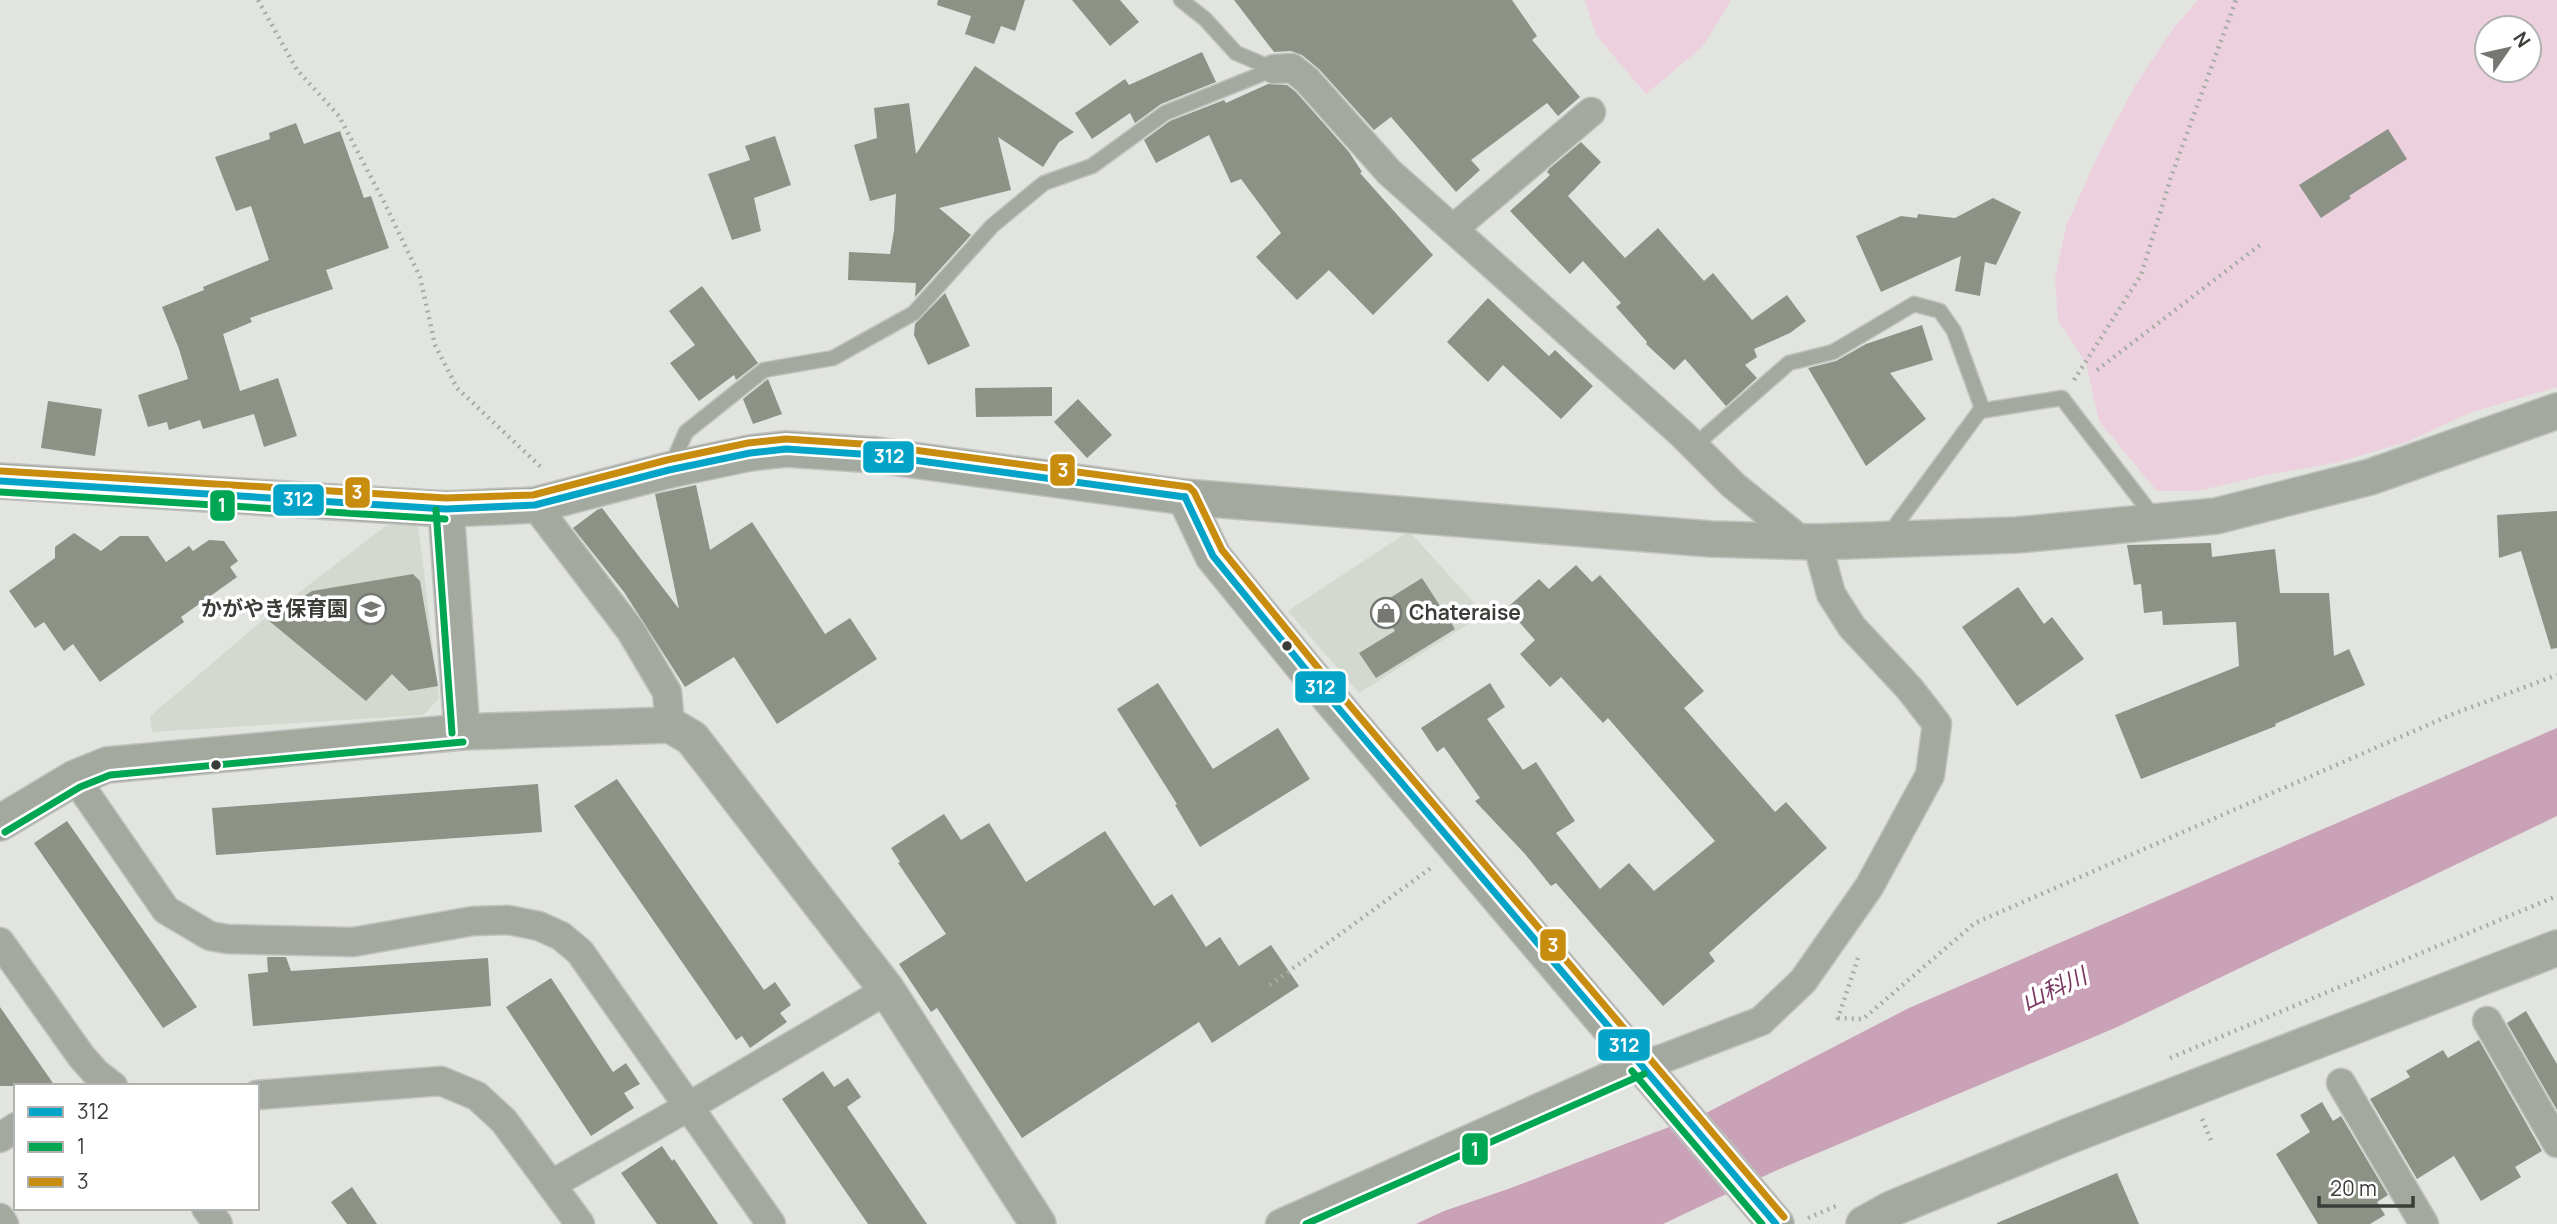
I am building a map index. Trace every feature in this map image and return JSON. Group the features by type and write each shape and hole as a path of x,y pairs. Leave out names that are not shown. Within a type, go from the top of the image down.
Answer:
{"street":[{"path":"1274,69 1292,68 1307,80 1389,172 1694,446 1733,485 1810,542 1831,594 1852,627 1909,688 1937,724 1930,775 1869,887 1803,981 1761,1021 1662,1059 1645,1070 1280,1224"},
{"path":"1453,229 1591,112"},
{"path":"0,481 446,509 551,501 669,470 750,453 786,449 876,455 1185,497 1711,539 1810,542 1885,540 2017,535 2216,516 2370,477 2557,411"},
{"path":"1185,497 1213,556 1456,848 1774,1222"},
{"path":"551,501 667,692 670,725"},
{"path":"446,509 462,732"},
{"path":"0,823 75,778 107,765 462,732 670,725 692,738 887,990 1038,1224"},
{"path":"75,778 166,910 210,936 227,939 353,942 473,921 508,920 540,926 561,936 580,952 771,1224"},
{"path":"0,942 96,1081"},
{"path":"1864,1224 1891,1209 2069,1136 2557,948"},
{"path":"552,1184 887,990"},
{"path":"2487,1021 2557,1143"},
{"path":"259,1095 441,1081 477,1096 504,1121 580,1224"},
{"path":"2341,1083 2424,1224"},
{"path":"0,1218 4,1224"}],"lane":[{"path":"1181,0 1205,19 1236,53 1274,69"},
{"path":"669,470 686,432 764,370 833,358 914,313 992,226 1044,183 1092,166 1165,113 1274,69"},
{"path":"1694,446 1789,363 1833,352 1914,304 1940,311 1954,331 1982,408 1885,540"},
{"path":"1980,411 2062,398 2157,522"}],"path":[{"path":"258,0 297,70 339,116 384,202 420,277 435,345 457,388 537,465 553,475 551,501"},
{"path":"2062,398 2141,275 2171,177 2236,0"},
{"path":"2097,370 2260,245"},
{"path":"1838,1018 1863,1019 1975,923 2454,714 2557,675"},
{"path":"1270,985 1456,848"}],"shaded area":[{"path":"1585,0 1731,0 1703,46 1646,94 1596,35"},
{"path":"2198,0 2557,0 2557,387 2469,413 2407,442 2335,463 2197,491 2157,491 2099,421 2086,363 2058,320 2055,279 2066,226 2099,153 2135,86 2173,29"},
{"path":"418,524 439,698 424,715 152,732 150,716 263,620 387,525"},
{"name":"Chateraise","path":"1409,531 1484,614 1359,693 1288,611"}],"water":[{"name":"山科川","path":"2557,728 2557,816 2115,1028 1775,1171 1663,1224 1416,1224 1444,1211 1708,1112 1909,1008"}],"building":[{"path":"938,0 1025,0 1015,31 1001,26 994,44 965,34 971,16 937,5"},
{"path":"1072,0 1120,0 1139,22 1110,46"},
{"path":"1234,0 1512,0 1537,36 1532,40 1580,97 1558,116 1547,103 1471,160 1480,170 1456,192 1391,117 1374,130 1319,69 1302,55 1291,51 1274,52"},
{"path":"1202,52 1216,82 1161,104 1135,123 1130,113 1092,139 1075,113 1125,79 1129,85"},
{"path":"975,66 1074,132 1059,142 1043,167 998,137 1011,190 939,208 971,235 915,297 916,283 848,280 849,252 890,254 894,231 896,194 870,201 854,145 877,138 874,108 909,103 916,154"},
{"path":"1268,84 1287,85 1296,92 1349,152 1362,172 1360,173 1433,255 1373,315 1329,270 1297,300 1256,257 1281,233 1241,179 1231,183 1209,135 1156,163 1144,140 1170,121 1224,100 1226,103"},
{"path":"296,123 304,144 340,131 364,198 371,196 389,248 326,270 333,289 250,318 252,322 223,334 240,391 278,378 297,436 264,447 254,414 203,429 200,420 169,430 167,422 148,427 138,395 188,379 162,307 269,260 251,206 236,211 215,157 270,139 269,133"},
{"path":"2388,129 2407,159 2349,196 2351,198 2321,218 2299,185"},
{"path":"775,136 791,185 754,198 761,231 732,240 708,174 750,160 745,146"},
{"path":"1581,142 1601,162 1568,196 1625,258 1658,228 1704,281 1713,273 1752,320 1787,295 1806,321 1790,333 1754,349 1757,357 1745,365 1757,378 1726,406 1685,359 1674,370 1646,344 1616,307 1621,303 1583,261 1570,274 1510,211 1550,175 1547,172 1549,169"},
{"path":"1993,198 2021,212 1996,265 1985,262 1980,296 1955,291 1961,256 1881,292 1856,236 1901,216 1917,218 1918,214 1955,218"},
{"path":"702,286 758,363 736,380 734,375 699,401 670,363 695,345 669,311"},
{"path":"945,293 970,346 928,365 914,335 915,324"},
{"path":"1488,298 1549,356 1555,350 1593,386 1561,419 1503,365 1488,382 1447,342"},
{"path":"1922,325 1933,360 1890,373 1926,419 1866,466 1808,368 1836,361 1866,344"},
{"path":"768,379 782,414 753,424 743,399"},
{"path":"1052,387 1052,416 976,417 975,388"},
{"path":"1078,399 1112,435 1087,458 1054,422"},
{"path":"48,401 102,409 95,456 41,448"},
{"path":"696,485 710,550 752,522 825,634 850,618 877,659 777,724 734,657 685,687 624,592 573,528 602,508 679,609 655,494"},
{"path":"2557,511 2557,648 2551,649 2521,551 2499,558 2497,515"},
{"path":"74,533 101,551 120,536 148,536 166,562 189,546 193,551 209,540 224,541 238,561 230,567 237,577 181,617 184,622 100,682 73,644 64,651 44,622 35,628 9,591 55,558 55,547"},
{"path":"2211,543 2212,557 2275,549 2280,593 2329,593 2334,656 2349,649 2365,685 2275,724 2276,726 2141,779 2115,715 2239,666 2236,622 2163,625 2162,611 2144,613 2141,584 2134,585 2127,545"},
{"path":"1576,565 1592,582 1600,575 1704,691 1684,708 1775,812 1786,802 1827,848 1709,953 1715,961 1663,1006 1556,883 1551,886 1475,801 1480,798 1444,747 1437,752 1421,728 1490,683 1505,707 1487,719 1523,770 1536,762 1575,821 1556,833 1600,889 1629,863 1654,891 1715,841 1608,718 1603,723 1561,677 1550,687 1520,654 1535,640 1507,608 1539,579 1549,589"},
{"path":"413,574 420,581 438,686 409,691 392,674 366,701 268,620 312,591"},
{"path":"1422,578 1455,629 1376,678 1359,653 1395,631 1382,612 1389,608 1385,601"},
{"path":"2018,587 2044,624 2052,617 2084,659 2017,706 1962,627"},
{"path":"1158,683 1213,769 1278,728 1310,779 1200,847 1175,805 1177,804 1117,709"},
{"path":"617,779 764,990 775,982 791,1005 780,1013 787,1022 750,1048 742,1036 736,1040 574,806"},
{"path":"538,784 542,832 216,855 212,808"},
{"path":"944,814 961,840 989,823 1026,882 1105,831 1154,906 1172,894 1206,947 1220,937 1239,966 1271,945 1299,986 1212,1043 1199,1022 1022,1138 937,1008 931,1012 899,964 946,934 898,863 900,862 891,848"},
{"path":"67,821 197,1007 163,1028 34,843"},
{"path":"267,957 286,957 291,971 488,958 491,1006 253,1026 248,974 268,972"},
{"path":"551,978 613,1072 626,1063 640,1084 624,1093 634,1108 591,1136 506,1007"},
{"path":"0,1007 54,1084 0,1086"},
{"path":"2526,1011 2557,1064 2557,1110 2507,1023"},
{"path":"2479,1040 2542,1151 2515,1167 2521,1177 2481,1201 2454,1156 2417,1179 2370,1099 2410,1077 2406,1071 2443,1050 2448,1058"},
{"path":"823,1071 834,1087 848,1078 861,1097 847,1107 927,1224 868,1224 782,1099"},
{"path":"2322,1102 2333,1121 2341,1116 2388,1195 2377,1202 2385,1215 2370,1224 2318,1224 2276,1154 2310,1132 2300,1115"},
{"path":"662,1146 672,1161 674,1159 718,1224 657,1224 621,1173"},
{"path":"2117,1173 2139,1224 1997,1224 1997,1223"},
{"path":"352,1187 377,1224 347,1224 331,1202"}],"transit line":[{"name":"3","path":"1,471 446,498 533,495 667,460 748,443 786,439 877,445 1189,487 1194,492 1222,550 1319,669 1784,1217"},
{"name":"312","path":"0,481 446,509 535,505 669,470 750,453 786,449 876,455 1185,497"},
{"name":"1","path":"0,492 445,519"},
{"name":"312","path":"1185,497 1213,556 1311,676 1776,1224"},
{"name":"1","path":"436,510 452,733"},
{"name":"1","path":"5,832 80,787 110,775 463,742"},
{"name":"1","path":"1632,1071 1762,1224"},
{"name":"1","path":"1306,1224 1644,1074"}],"place":[{"name":"かがやき保育園","path":"371,609"},
{"name":"Chateraise","path":"1386,613"}]}
